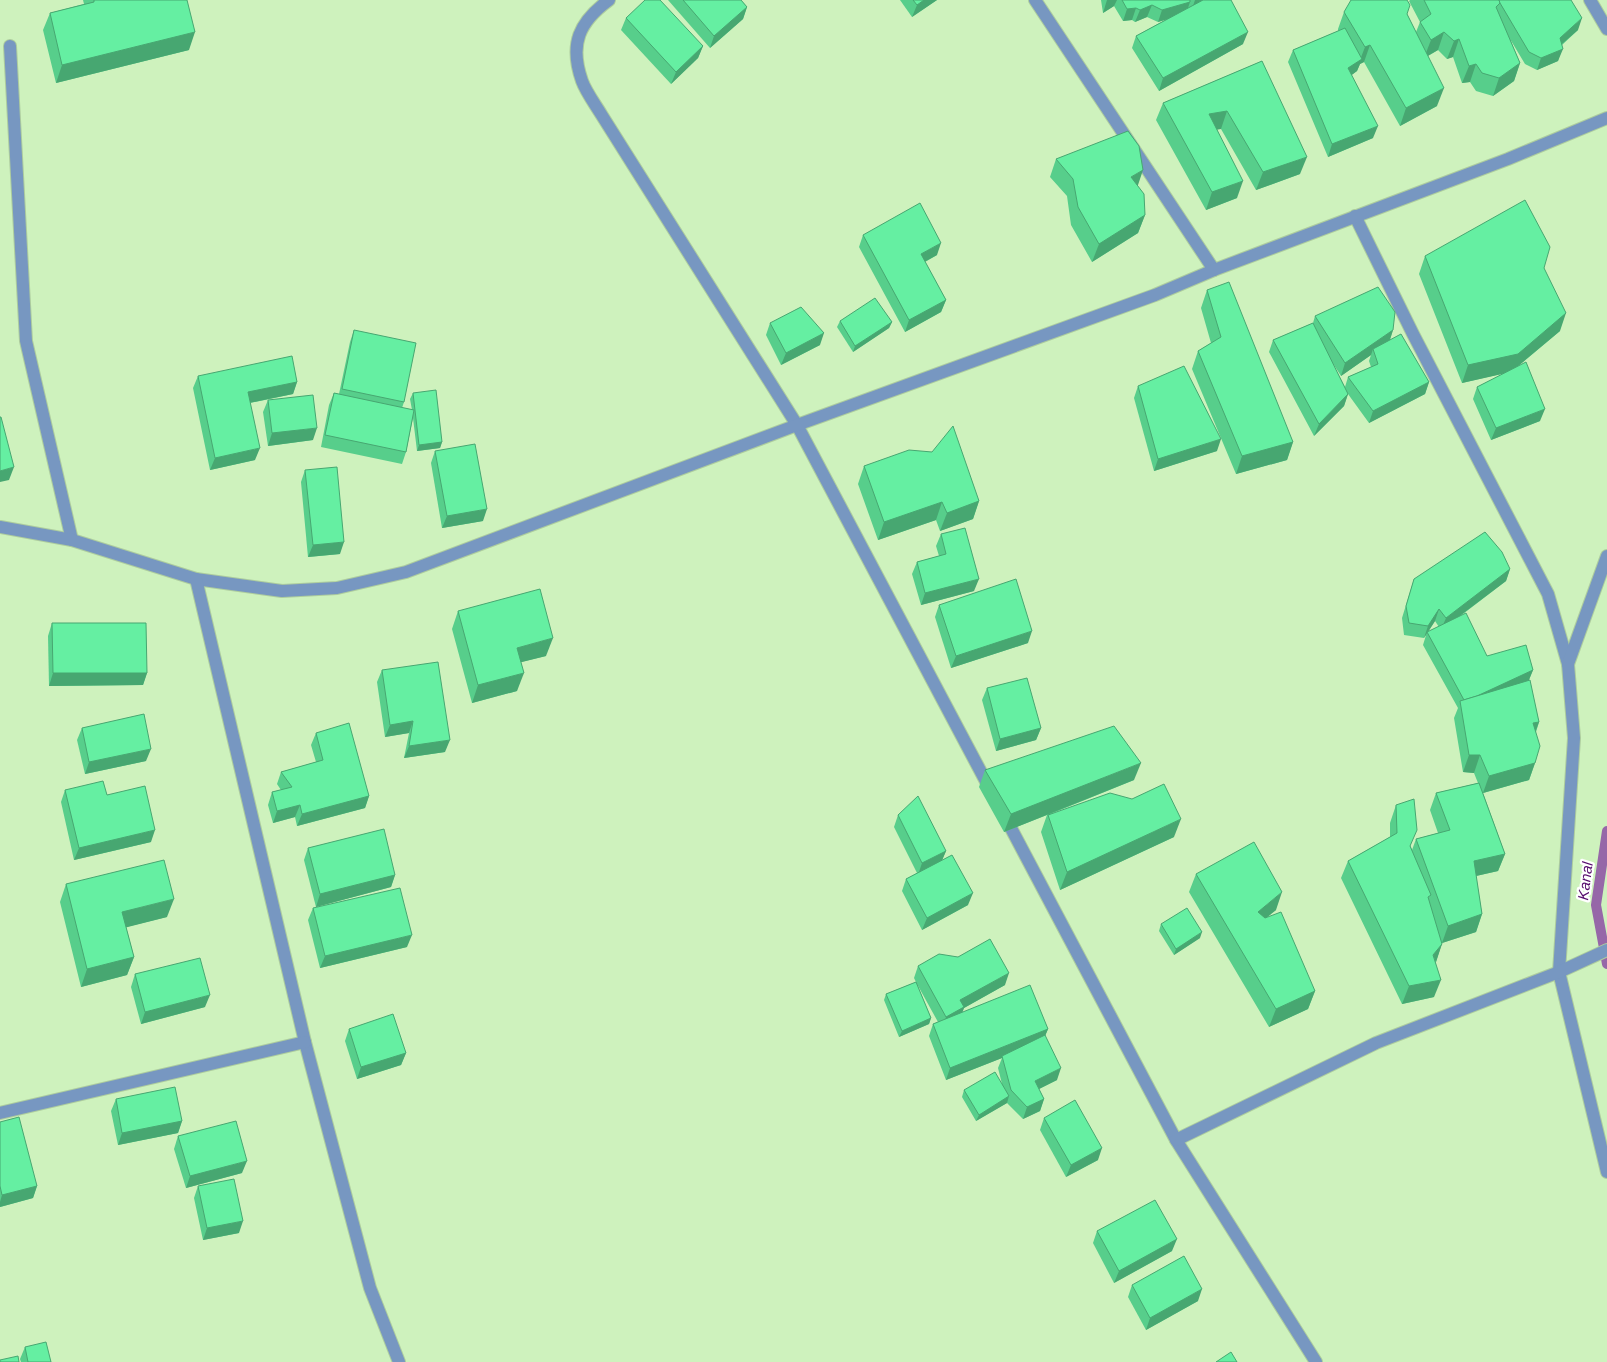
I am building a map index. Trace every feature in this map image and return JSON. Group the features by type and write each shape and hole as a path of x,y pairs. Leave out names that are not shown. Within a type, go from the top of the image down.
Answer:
{"street":[{"path":"609,0 594,11 578,36 575,53 582,82 797,425 1176,1140 1316,1362"},
{"path":"1035,0 1214,270"},
{"path":"1590,0 1607,29"},
{"path":"10,46 26,341 72,540"},
{"path":"0,527 72,540 196,579 282,591 336,588 406,572 797,425 1155,296 1214,270 1508,158 1607,118"},
{"path":"1355,216 1413,334 1548,594 1568,664 1574,738 1559,972 1607,1172"},
{"path":"1568,664 1607,556"},
{"path":"196,579 305,1042 370,1288 399,1362"},
{"path":"1176,1140 1376,1043 1559,972 1607,950"},
{"path":"0,1113 305,1042"}],"building":[{"path":"94,0 187,0 195,32 62,65 50,13 94,2"},
{"path":"645,0 660,0 703,46 676,72 626,18"},
{"path":"683,0 741,0 747,7 714,36"},
{"path":"913,0 924,0 917,5"},
{"path":"1122,0 1190,0 1190,2 1162,10 1152,5 1140,10 1136,8 1127,9"},
{"path":"1203,0 1231,0 1248,32 1163,78 1136,36"},
{"path":"1351,0 1407,0 1410,5 1407,14 1444,88 1406,108 1370,45 1365,47 1344,12"},
{"path":"1424,0 1499,0 1500,3 1496,7 1520,63 1499,78 1482,73 1476,64 1469,66 1459,39 1454,41 1444,32 1431,40 1420,22 1431,14"},
{"path":"1499,0 1571,0 1582,18 1560,38 1563,49 1541,58 1529,52"},
{"path":"1345,28 1362,59 1348,68 1378,126 1332,144 1293,50"},
{"path":"1262,61 1307,157 1263,172 1227,111 1209,114 1243,181 1212,192 1163,103"},
{"path":"1128,131 1139,146 1143,170 1131,177 1144,194 1145,215 1099,244 1078,207 1073,179 1056,159"},
{"path":"1525,200 1550,247 1544,268 1566,313 1518,354 1468,365 1425,256"},
{"path":"920,203 941,243 921,254 946,300 909,320 863,235"},
{"path":"1229,282 1293,442 1242,456 1198,351 1221,337 1207,290"},
{"path":"1378,287 1395,312 1393,330 1345,363 1315,316"},
{"path":"875,298 892,322 855,346 840,321"},
{"path":"801,307 824,333 786,353 770,323"},
{"path":"1313,323 1348,394 1319,424 1273,340"},
{"path":"354,330 416,343 404,402 342,389"},
{"path":"1401,334 1429,382 1373,411 1348,377 1378,364 1373,349"},
{"path":"292,356 297,382 248,392 260,448 215,458 198,376"},
{"path":"1526,362 1545,409 1496,428 1477,387"},
{"path":"1184,366 1221,439 1158,459 1138,386"},
{"path":"436,390 442,442 419,445 413,393"},
{"path":"334,393 414,410 406,452 325,435"},
{"path":"313,395 317,428 272,433 268,400"},
{"path":"0,417 14,467 0,471"},
{"path":"953,426 979,501 947,513 942,502 884,522 864,466 909,450 932,452"},
{"path":"475,444 487,509 447,516 435,451"},
{"path":"337,467 344,542 313,545 305,470"},
{"path":"965,528 979,579 925,593 917,562 946,554 941,534"},
{"path":"1485,532 1502,552 1510,569 1446,618 1439,609 1428,626 1409,623 1406,606 1414,579"},
{"path":"1016,579 1032,631 956,656 939,605"},
{"path":"540,589 553,638 517,648 524,673 478,685 458,611"},
{"path":"1466,613 1487,656 1526,645 1533,670 1477,696 1464,700 1427,632"},
{"path":"52,623 146,623 147,673 53,673"},
{"path":"438,662 450,740 409,746 413,721 390,725 382,670"},
{"path":"1027,678 1041,728 1000,739 987,688"},
{"path":"1530,680 1539,722 1533,723 1540,746 1535,763 1489,776 1480,755 1469,755 1460,701"},
{"path":"144,714 151,749 89,762 82,728"},
{"path":"349,723 369,796 302,814 300,805 277,811 272,792 292,787 281,772 323,760 316,733"},
{"path":"1114,726 1141,763 1011,814 985,770"},
{"path":"103,781 107,795 145,786 155,830 79,848 65,790"},
{"path":"1479,783 1505,854 1474,861 1482,914 1448,926 1416,839 1450,830 1436,793"},
{"path":"1164,784 1181,819 1067,872 1048,815 1110,793 1132,799"},
{"path":"918,796 946,851 922,863 898,815"},
{"path":"1414,799 1417,830 1410,846 1431,895 1428,897 1442,944 1433,955 1441,980 1409,986 1348,861 1397,833 1396,805"},
{"path":"384,829 395,875 320,894 308,848"},
{"path":"1254,842 1282,892 1258,912 1265,918 1281,912 1315,991 1276,1009 1196,874"},
{"path":"952,855 973,893 927,918 906,879"},
{"path":"164,860 174,899 122,912 134,957 87,969 66,884"},
{"path":"400,888 412,935 325,956 313,908"},
{"path":"1187,908 1202,932 1176,949 1161,924"},
{"path":"990,939 1009,973 960,1000 964,1007 946,1017 918,966 939,954 958,957"},
{"path":"200,958 210,995 145,1012 135,974"},
{"path":"916,982 931,1018 902,1031 886,994"},
{"path":"1030,985 1048,1029 950,1068 933,1024"},
{"path":"393,1014 406,1053 361,1067 349,1029"},
{"path":"1045,1035 1061,1068 1035,1081 1044,1099 1027,1107 1011,1090 1002,1056"},
{"path":"995,1072 1009,1096 979,1115 964,1090"},
{"path":"175,1087 182,1121 122,1133 116,1099"},
{"path":"1075,1100 1102,1148 1071,1165 1044,1118"},
{"path":"19,1117 37,1186 2,1195 0,1186 0,1122"},
{"path":"236,1121 247,1161 190,1176 178,1136"},
{"path":"234,1179 243,1221 207,1228 198,1186"},
{"path":"1155,1200 1177,1239 1119,1271 1097,1231"},
{"path":"1184,1256 1202,1289 1150,1318 1132,1285"},
{"path":"46,1342 51,1362 28,1362 25,1347"},
{"path":"1231,1352 1237,1362 1216,1362"},
{"path":"18,1356 19,1362 0,1362 0,1360"}],"waterway":[{"name":"Kanal","path":"1607,831 1596,905 1607,964"}]}
